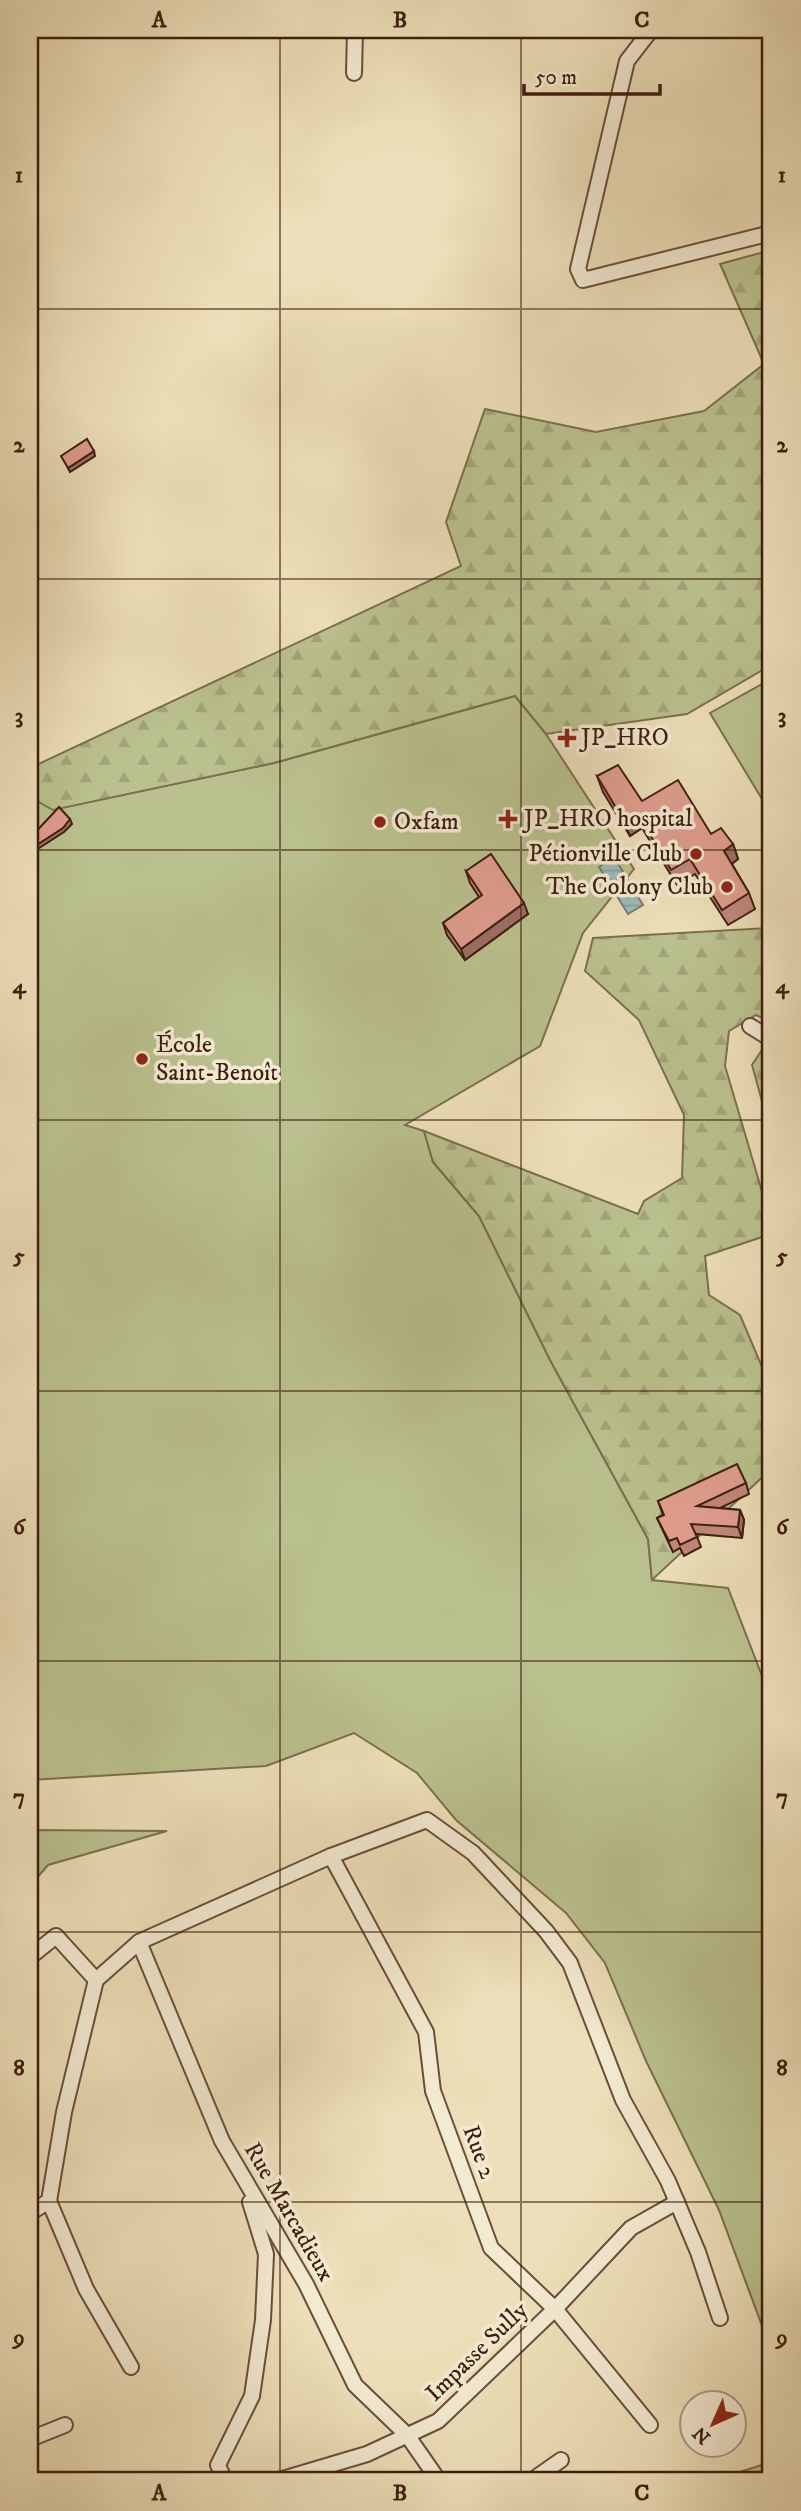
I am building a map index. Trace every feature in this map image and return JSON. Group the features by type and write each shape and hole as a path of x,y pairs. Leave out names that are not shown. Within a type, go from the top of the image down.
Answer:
{"street":[{"path":"354,73 355,30"},
{"path":"651,30 626,61 578,269 583,280 771,233"},
{"path":"750,1026 771,1039"},
{"path":"131,2367 86,2289 49,2201 64,2112 96,1980 139,1942 331,1856 427,1820 472,1853 546,1931 570,1963 623,2100 677,2202 720,2318"},
{"name":"Rue 2","path":"331,1856 426,2032 433,2091 491,2248 555,2309 650,2424"},
{"path":"30,1957 56,1936 96,1980"},
{"name":"Rue Marcadieux","path":"139,1942 222,2141 306,2284 355,2385 407,2435 439,2481"},
{"path":"225,2481 218,2465 252,2396 263,2320 266,2254 244,2181"},
{"path":"30,2213 49,2201"},
{"name":"Impasse Sully","path":"276,2481 367,2455 438,2421 555,2309 631,2228 677,2202"},
{"path":"30,2438 65,2425"},
{"path":"531,2481 562,2460"},
{"path":"763,2481 771,2481"}],"green space":[{"path":"771,250 771,665 687,714 546,734 515,696 274,763 53,810 30,797 30,768 461,566 446,522 485,409 596,432 704,411 764,364 720,264"},
{"path":"771,679 771,814 710,713"},
{"path":"515,696 546,734 634,869 583,933 540,1046 405,1125 424,1131 433,1162 479,1216 550,1360 648,1539 652,1580 728,1588 771,1699 771,2350 719,2210 646,2061 605,1963 566,1913 456,1820 417,1773 354,1733 266,1766 30,1780 30,797 54,809 274,763"},
{"path":"771,924 771,1022 756,1015 729,1031 725,1066 771,1222 771,1234 705,1256 709,1295 740,1315 771,1388 771,1469 652,1580 648,1539 550,1360 479,1216 433,1162 424,1131 638,1214 644,1201 682,1178 684,1115 639,1020 585,971 593,938 768,928"},
{"path":"764,1047 771,1055 771,1134 752,1065"},
{"path":"30,1830 167,1831 48,1865 30,1886"},
{"path":"771,2462 771,2481 711,2481"}],"water":[{"path":"614,857 643,905 628,914 599,867"}],"building":[{"path":"87,439 94,451 68,468 61,456"},
{"name":"Pétionville Club","path":"618,765 642,801 678,780 711,834 721,828 733,844 724,851 749,893 722,910 690,859 671,870 637,813 624,821 597,776"},
{"path":"59,807 70,819 63,828 32,848 30,838"},
{"path":"491,854 524,903 461,949 443,923 482,895 466,871"},
{"path":"737,1464 746,1483 697,1506 740,1510 738,1527 691,1524 697,1537 680,1545 677,1538 669,1541 657,1518 664,1515 658,1501"}],"place":[{"name":"JP_HRO","path":"567,738"},
{"name":"JP_HRO hospital","path":"508,819"},
{"name":"Oxfam","path":"380,822"},
{"name":"Pétionville Club","path":"696,854"},
{"name":"The Colony Club","path":"727,887"},
{"name":"École Saint-Benoît","path":"142,1059"}]}
